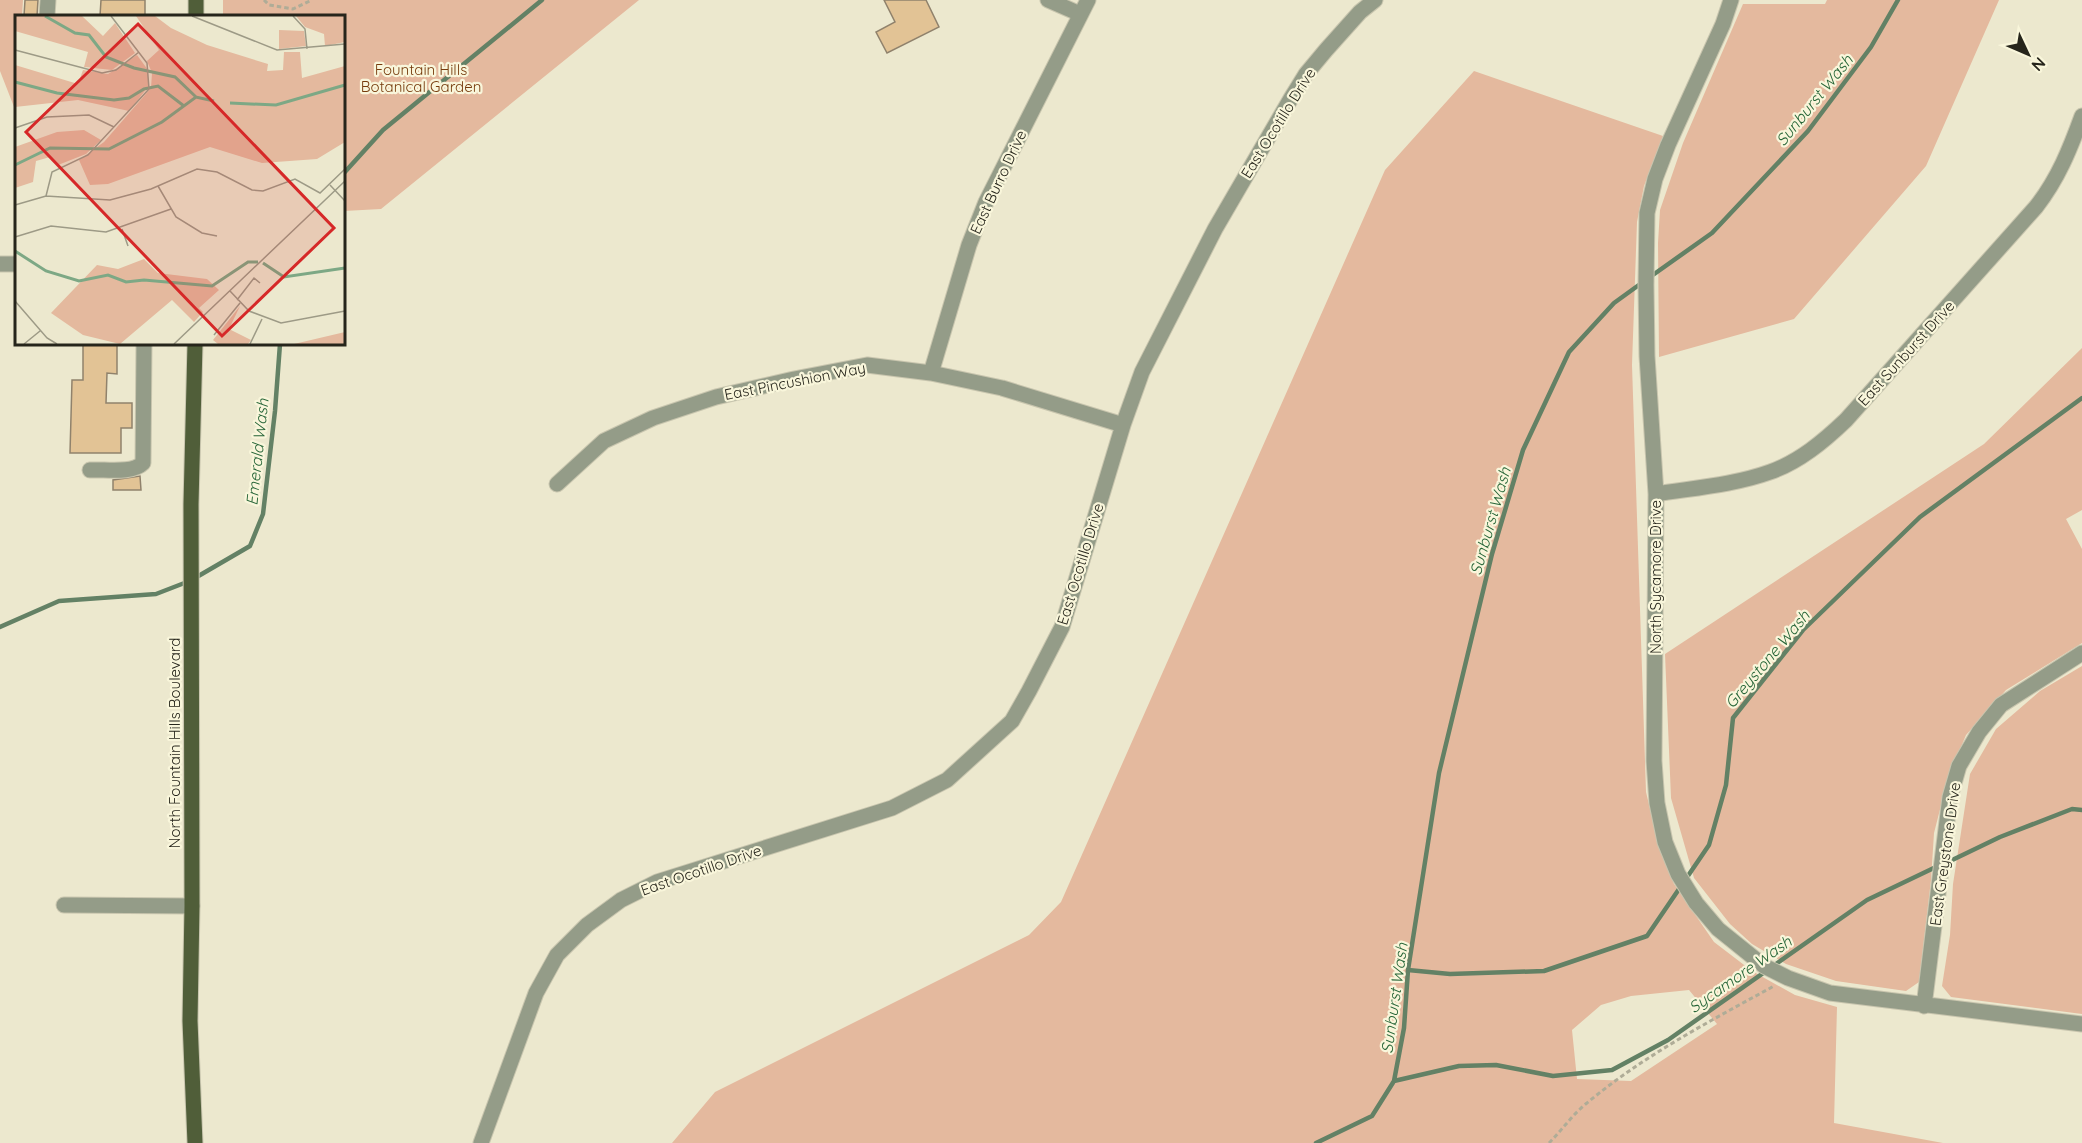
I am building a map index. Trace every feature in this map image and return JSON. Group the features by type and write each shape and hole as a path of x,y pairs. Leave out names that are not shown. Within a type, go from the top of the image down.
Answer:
{"main road":[{"name":"North Fountain Hills Boulevard","path":"195,345 191,504 190,1021 195,1143"}],"street":[{"path":"47,15 48,0"},
{"path":"1048,0 1080,14"},
{"name":"East Burro Drive","path":"932,373 969,245 986,202 1088,0"},
{"name":"East Ocotillo Drive","path":"481,1143 536,993 557,956 587,924 621,900 657,882 892,807 947,780 1011,721 1062,627 1123,425 1142,372 1215,230 1306,74 1360,12 1375,0"},
{"name":"North Sycamore Drive","path":"1731,0 1723,24 1668,145 1655,179 1647,213 1647,356 1656,494 1654,762 1657,802 1665,842 1678,874 1696,903 1718,929 1764,966 1788,978 1830,993 2082,1024"},
{"name":"East Sunburst Drive","path":"1656,494 1733,482 1771,472 1806,454 1826,438 1846,420 2036,207 2051,187 2067,157 2082,116"},
{"path":"90,470 131,469 143,463 144,345"},
{"name":"East Pincushion Way","path":"557,484 603,441 652,418 716,397 867,365 932,373 1002,388 1123,425"},
{"name":"East Greystone Drive","path":"1924,1006 1950,797 1959,766 1979,732 2001,705 2082,653"},
{"path":"64,905 192,906"}],"path":[{"path":"264,0 269,5 293,9 312,0"},
{"path":"1549,1143 1586,1104 1626,1073 1704,1025 1788,978"}],"green space":[{"path":"0,0 23,0 22,15 15,15 15,109 0,71"},
{"name":"Fountain Hills Botanical Garden","path":"223,0 639,0 381,209 345,211 345,15 223,15"},
{"path":"1827,0 1999,0 1926,166 1794,319 1659,357 1660,210 1683,143 1743,4 1825,4"},
{"path":"1474,71 1663,136 1644,186 1637,222 1632,365 1646,792 1657,838 1674,884 1714,942 1752,971 1795,995 1837,1007 1834,1123 1943,1143 672,1143 715,1092 1029,935 1061,902 1385,170","holes":["1689,990 1717,1024 1631,1081 1577,1079 1572,1030 1601,1005 1631,996"]},
{"path":"2082,348 2082,510 2066,519 2082,549 2082,643 2006,690 1966,735 1948,778 1934,833 1919,982 1906,991 1836,981 1786,964 1752,944 1730,924 1694,878 1671,798 1665,654 1984,444"},
{"path":"2082,666 2082,1014 1951,997 1942,986 1950,935 1953,884 1970,774 1996,729 2040,691"}],"building":[{"path":"25,0 38,0 37,15 24,15"},
{"path":"101,0 145,0 145,15 100,15"},
{"path":"884,0 926,0 939,27 887,53 876,32 895,22"},
{"path":"83,345 117,345 117,374 107,373 106,403 132,403 132,428 121,428 121,453 70,453 72,380 83,380"},
{"path":"140,476 141,490 113,490 113,480"}],"waterway":[{"name":"Emerald Wash","path":"345,172 383,130 542,0"},
{"name":"Sunburst Wash","path":"1650,277 1712,233 1808,131 1871,47 1898,0"},
{"name":"Sunburst Wash","path":"1316,1143 1372,1116 1394,1081 1404,1028 1408,970 1439,773 1492,554 1523,450 1569,352 1614,303 1643,282"},
{"name":"Emerald Wash","path":"195,578 250,546 263,514 280,345"},
{"name":"Greystone Wash","path":"1408,970 1450,974 1544,971 1647,936 1709,845 1726,785 1733,718 1803,630 1920,517 2082,398"},
{"name":"Emerald Wash","path":"0,627 59,601 156,594 187,582"},
{"name":"Sycamore Wash","path":"1946,863 2000,837 2072,809 2082,810"},
{"name":"Sycamore Wash","path":"1394,1081 1459,1066 1496,1065 1553,1076 1612,1070 1668,1040 1867,900 1938,866"}]}
